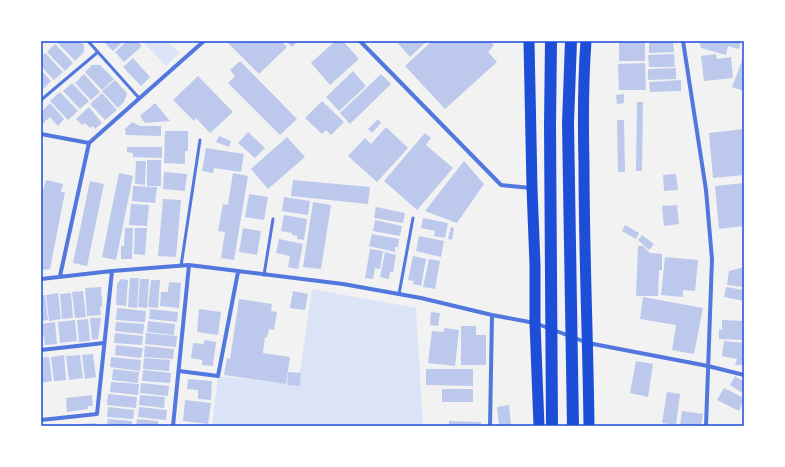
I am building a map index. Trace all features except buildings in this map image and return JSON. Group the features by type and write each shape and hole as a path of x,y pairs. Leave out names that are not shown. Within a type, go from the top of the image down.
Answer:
{"highway":[{"path":"529,41 532,188 536,265 535,323 539,426"},
{"path":"551,41 550,126 552,426"},
{"path":"571,41 568,124 573,426"},
{"path":"586,41 583,76 584,225 589,426"}],"street":[{"path":"60,276 89,143 204,41"},
{"path":"360,41 501,185 532,188"},
{"path":"683,41 706,190 712,259 706,426"},
{"path":"41,134 89,143"},
{"path":"41,279 112,271 189,265 342,284 421,298 492,315 535,323 588,342 708,366 744,375"},
{"path":"173,426 189,265"},
{"path":"41,420 97,414 112,271"},
{"path":"179,372 218,376 238,272"},
{"path":"490,426 492,315"},
{"path":"41,350 104,343"}],"lane":[{"path":"88,41 139,98"},
{"path":"41,100 98,52"},
{"path":"181,266 200,140"},
{"path":"399,294 412,218"},
{"path":"264,275 273,219"}],"shaded area":[{"path":"142,41 167,41 179,53 166,66"},
{"path":"312,289 416,308 423,426 212,426 218,376 298,385"}]}
